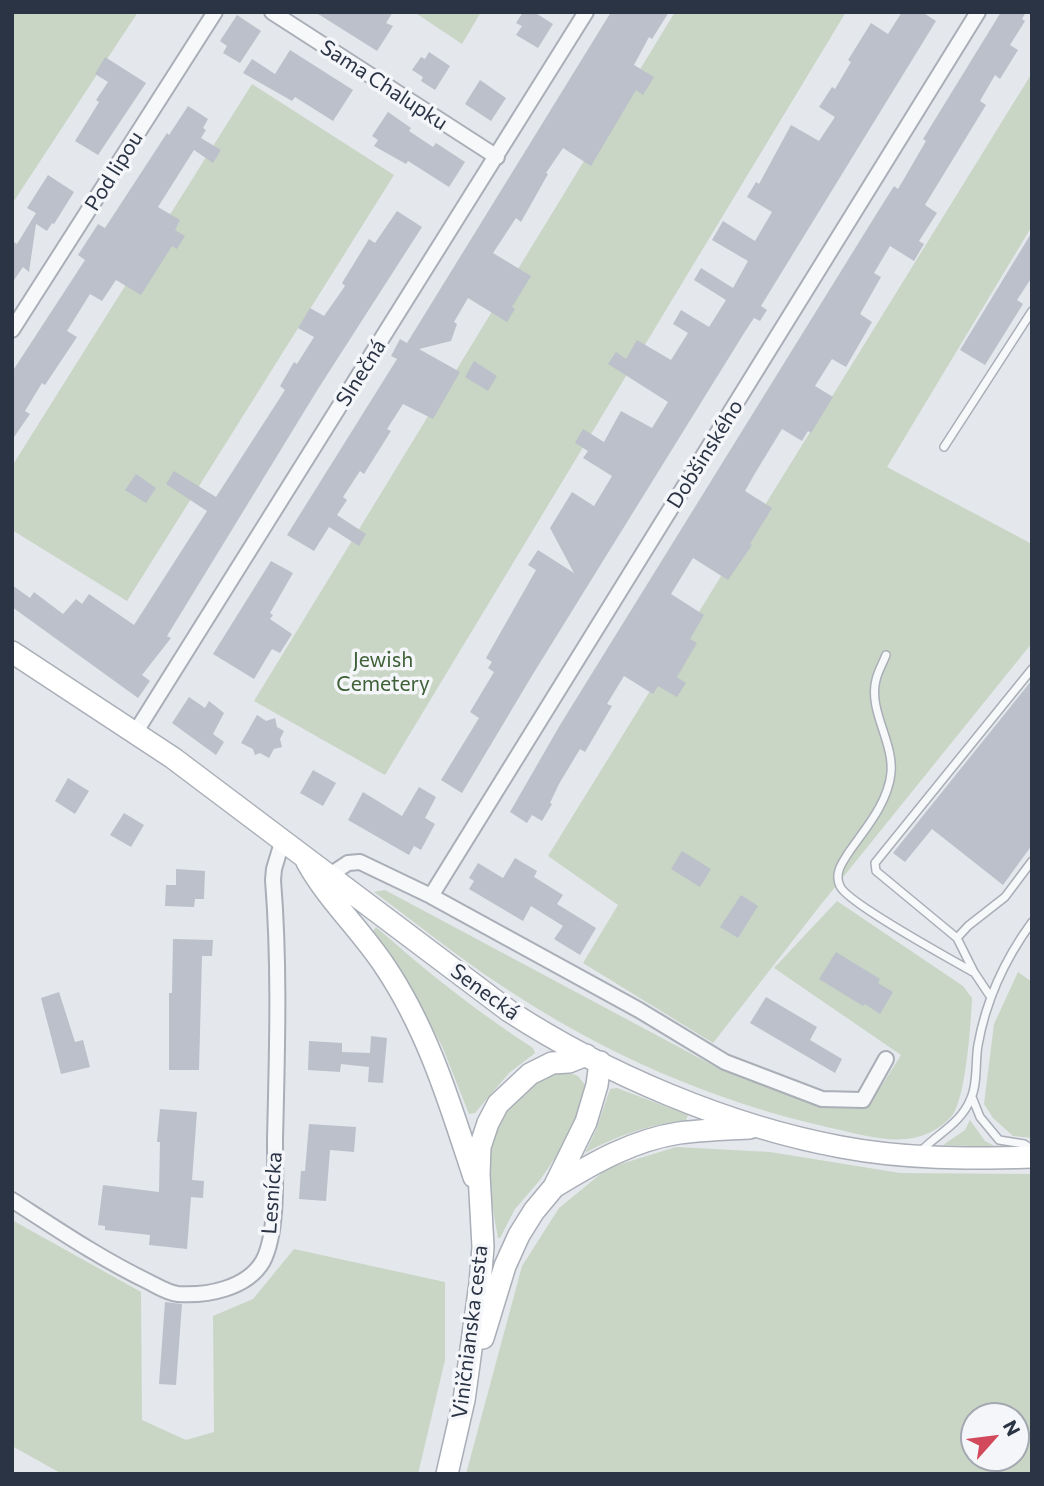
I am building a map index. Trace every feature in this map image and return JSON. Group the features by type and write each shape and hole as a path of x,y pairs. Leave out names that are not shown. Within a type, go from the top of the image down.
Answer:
{"main road":[{"name":"Senecká","path":"12,652 173,758 509,1011 547,1036 593,1059 662,1090 760,1127 842,1147 915,1156 972,1159 1032,1157"},
{"path":"303,854 321,887 349,918 384,966 421,1030 450,1103 478,1190"},
{"path":"464,1400 505,1266 519,1235 554,1187 586,1122 597,1085 593,1059 552,1063 530,1074 498,1104 480,1147 478,1190"},
{"path":"554,1187 612,1154 655,1139 678,1133 760,1127"},
{"name":"Viničnianska cesta","path":"447,1474 464,1400 483,1247 478,1190"}],"street":[{"name":"Pod lipou","path":"12,330 215,12"},
{"name":"Sama Chalupku","path":"272,12 497,157"},
{"name":"Slnečná","path":"135,733 586,12"},
{"name":"Dobšinského","path":"431,896 978,12"},
{"name":"Lesnícka","path":"12,1200 114,1265 175,1294 206,1293 222,1289 248,1277 262,1262 267,1251 274,1208 279,997 274,869 283,839"},
{"path":"330,875 348,863 360,862 431,896 639,1010 725,1062 822,1100 863,1100 886,1059"}],"lane":[{"path":"944,447 1032,311"},
{"path":"886,655 875,691 890,753 890,782 871,821 838,869 840,888 845,895 865,908 974,972"},
{"path":"990,996 957,938 876,870 875,863 1032,669"},
{"path":"957,938 1005,897 1032,861"},
{"path":"915,1156 926,1144 950,1129 972,1097 979,1039 990,996 1017,942 1032,922"},
{"path":"972,1097 980,1117 999,1140 1024,1144 1032,1149"}],"green space":[{"path":"12,12 138,12 12,204"},
{"path":"414,12 481,12 462,44"},
{"name":"Jewish Cemetery","path":"675,12 846,12 385,775 254,701"},
{"path":"1032,73 1032,226 887,467 1032,544 1032,643 713,1043 583,963 618,905 548,856"},
{"path":"252,84 394,175 127,601 12,530 12,466"},
{"path":"385,890 718,1068 820,1105 871,1102 901,1055 774,968 837,901 963,986 972,998 967,1060 956,1108 951,1117 938,1128 923,1135 909,1139 878,1138 787,1117 702,1089 619,1054 540,1010 469,963 374,892"},
{"path":"376,927 452,990 533,1048 535,1053 509,1073 475,1113 469,1114 442,1046 413,994 372,933"},
{"path":"1018,972 1032,982 1032,1138 1013,1136 993,1118 984,1104 994,1024"},
{"path":"567,1072 578,1076 585,1085 584,1100 568,1139 540,1180 515,1209 498,1238 489,1172 491,1141 508,1108 524,1091 543,1079"},
{"path":"617,1088 688,1115 686,1120 634,1132 585,1153 610,1089"},
{"path":"970,1120 985,1141 996,1147 943,1145 965,1130"},
{"path":"676,1147 770,1152 900,1173 1032,1174 1032,1474 466,1474 522,1266 559,1208 608,1168"},
{"path":"12,1220 141,1292 142,1420 186,1440 214,1432 213,1316 253,1299 294,1249 445,1282 445,1360 418,1474 62,1474 12,1446"}],"building":[{"path":"315,12 393,12 386,23 393,26 377,51"},
{"path":"523,12 534,12 553,24 538,48 516,35 522,26 516,23"},
{"path":"611,12 669,12 652,39 649,37 634,65 654,77 643,95 636,90 591,166 563,148 546,173 548,174 521,222 516,218 493,253 531,276 512,307 515,309 507,322 468,298 454,322 457,324 451,341 419,349 460,372 433,419 403,404 387,429 391,431 364,474 360,471 343,497 347,500 337,515 366,534 359,546 329,527 314,551 287,535 397,359 391,356 400,339 407,343"},
{"path":"902,12 922,12 936,21 761,306 767,310 760,321 754,318 746,330 462,793 441,780 479,718 470,712 494,672 488,668 492,662 486,658 536,570 528,565 538,550 574,573 550,528 572,492 594,506 612,476 583,458 588,451 575,443 583,429 604,442 621,411 652,428 668,402 608,364 616,352 626,359 637,340 671,360 688,333 673,324 681,310 709,327 726,300 694,280 701,268 733,288 748,261 712,240 723,221 755,241 772,212 747,197 756,182 759,184 791,125 819,141 835,117 819,107 832,87 835,89 851,62 848,60 871,23 888,34"},
{"path":"1001,12 1026,12 1022,19 1025,21 1010,45 1018,50 1000,79 995,75 980,101 986,105 925,205 937,213 919,241 924,244 914,261 890,246 874,273 881,277 860,314 872,322 846,367 832,359 815,386 833,397 811,433 808,431 802,441 782,429 754,475 745,491 772,508 750,544 752,545 728,580 693,558 671,594 704,615 690,639 697,643 677,677 686,683 677,697 658,686 653,694 624,676 607,704 612,706 585,752 580,749 559,784 542,821 532,815 527,823 510,812 560,725 894,186 898,189 926,141 923,139"},
{"path":"237,15 261,31 240,63 223,53 227,46 220,41"},
{"path":"290,50 353,90 333,121 295,97 292,101 243,73 252,59 275,74"},
{"path":"429,52 450,66 435,90 421,81 423,77 412,70 421,57 425,59"},
{"path":"105,57 146,83 98,155 75,141 108,82 95,74"},
{"path":"480,80 506,98 491,121 465,104"},
{"path":"188,106 208,119 201,138 221,150 213,163 194,150 158,207 180,220 175,230 185,236 177,249 172,246 141,295 116,280 102,301 90,294 67,331 77,337 45,385 42,383 25,411 30,414 12,440 12,372 85,260 78,255 98,224 105,228 167,133 169,135"},
{"path":"388,112 411,128 409,131 433,147 436,143 465,162 449,187 408,161 406,164 374,146 378,140 372,136"},
{"path":"48,175 74,192 47,231 36,224 29,272 23,267 12,283 12,241 17,244 36,213 27,208"},
{"path":"397,211 422,227 318,389 167,636 171,638 142,675 150,681 138,698 12,607 12,585 30,598 34,592 63,614 76,599 82,604 89,594 134,625 207,511 166,484 174,471 216,497 285,390 280,386 294,362 297,364 314,337 298,328 310,308 324,316 345,286 342,283 369,239 375,243"},
{"path":"1032,232 1032,277 1017,300 1023,304 985,365 960,350"},
{"path":"474,361 497,376 488,391 465,377"},
{"path":"136,474 156,488 146,503 125,490"},
{"path":"271,561 293,573 270,613 273,615 270,619 292,634 280,653 272,649 254,679 213,654"},
{"path":"1032,680 1032,845 1003,885 932,829 905,862 893,853"},
{"path":"189,697 205,708 209,701 224,713 213,734 224,742 216,755 172,723"},
{"path":"257,715 266,721 275,718 277,727 284,731 280,739 282,747 274,749 269,758 260,753 255,755 253,749 241,743"},
{"path":"313,770 336,783 323,806 300,793"},
{"path":"68,778 89,791 75,814 55,801"},
{"path":"419,787 436,797 425,818 435,824 421,850 414,846 409,855 348,820 363,792 402,816"},
{"path":"124,813 144,825 131,847 110,835"},
{"path":"682,851 711,869 700,887 671,869"},
{"path":"515,858 537,871 534,877 563,895 557,904 596,928 580,955 554,939 563,926 531,906 523,921 469,889 474,881 469,878 478,863 503,878"},
{"path":"176,869 205,871 204,899 195,899 194,907 165,906 166,885 176,885"},
{"path":"741,895 758,906 738,938 720,927"},
{"path":"173,939 213,940 212,956 202,956 199,1070 169,1070 169,993 172,993"},
{"path":"836,952 880,979 878,983 893,992 880,1014 819,979"},
{"path":"59,992 75,1042 83,1040 90,1067 61,1074 41,998"},
{"path":"766,997 817,1027 810,1040 842,1059 835,1073 750,1023"},
{"path":"371,1036 387,1038 383,1083 368,1082 369,1067 341,1064 340,1072 308,1070 309,1041 342,1043 342,1052 370,1053"},
{"path":"160,1109 197,1112 192,1180 204,1181 203,1198 191,1197 187,1249 149,1245 150,1235 105,1230 105,1226 98,1225 103,1185 159,1192 160,1142 157,1142"},
{"path":"309,1124 356,1127 354,1152 330,1150 326,1201 299,1199 301,1171 305,1171"},
{"path":"165,1302 182,1304 176,1385 159,1384"}]}
